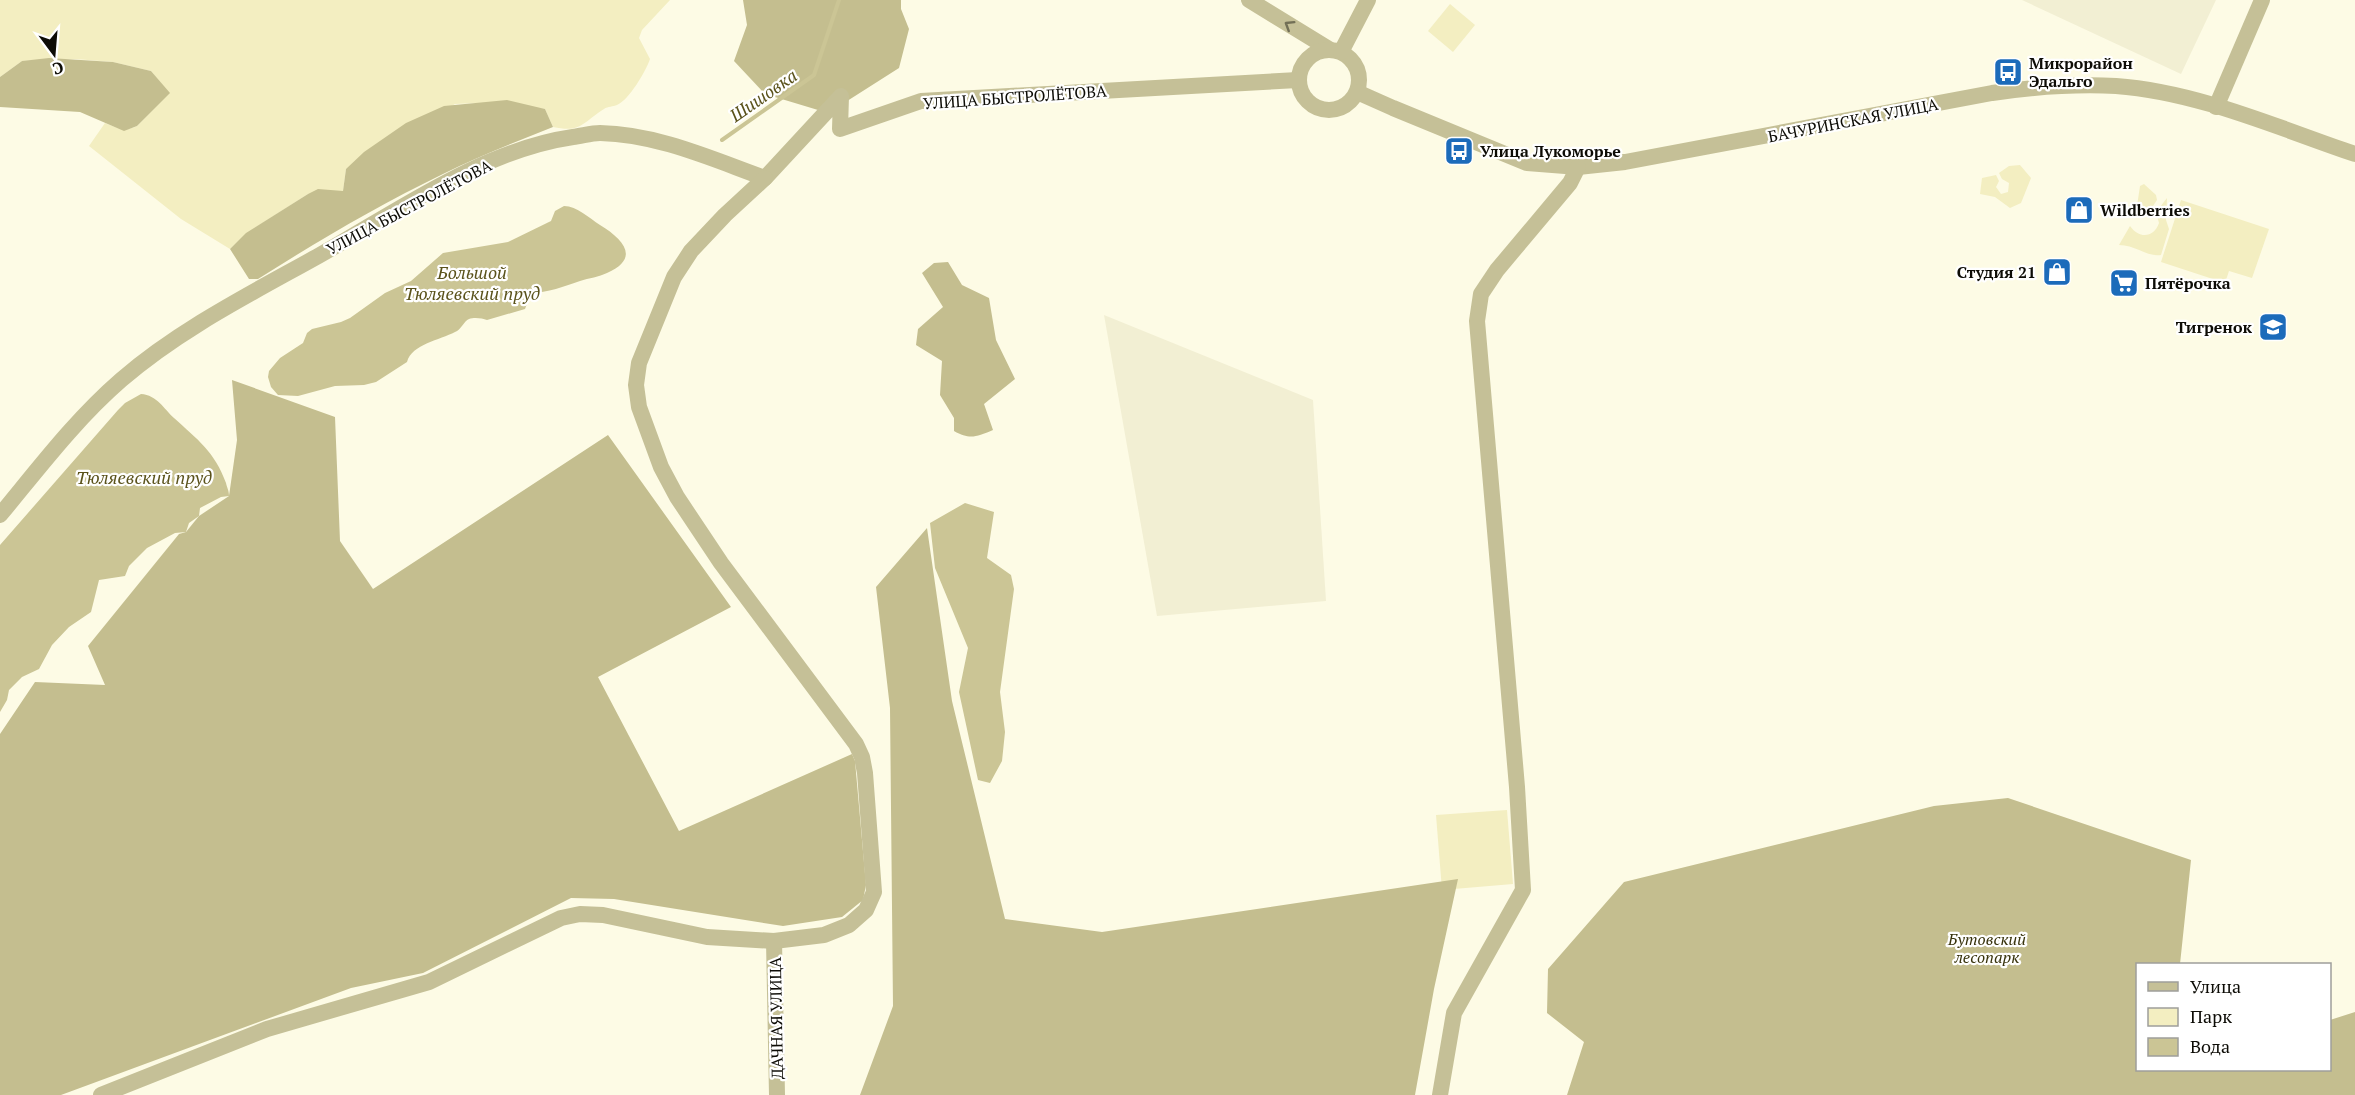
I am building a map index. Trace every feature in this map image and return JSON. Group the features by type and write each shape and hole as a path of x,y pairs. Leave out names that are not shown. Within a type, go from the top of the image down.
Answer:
{"street":[{"path":"1249,0 1350,58 1357,68 1359,80 1357,92 1350,101 1340,108 1328,110 1317,108 1307,101 1300,91 1298,80 1301,68 1308,58 1317,52 1335,51"},
{"path":"1335,51 1368,0"},
{"path":"2216,107 2262,0"},
{"name":"УЛИЦА БЫСТРОЛЁТОВА","path":"0,515 83,415 150,357 255,292 451,180 510,153 555,140 598,133 643,138 685,149 765,178 841,96 840,129 921,101 1298,80"},
{"name":"БАЧУРИНСКАЯ УЛИЦА","path":"1357,92 1527,163 1578,167 1625,162 2021,89 2118,87 2160,93 2216,107 2355,154"},
{"path":"1440,1095 1454,1013 1523,890 1516,776 1477,321 1481,294 1497,270 1570,183 1578,167"},
{"path":"101,1095 267,1029 429,982 561,918 580,914 603,915 707,937 774,941 824,935 849,925 866,910 873,892 862,757 856,744 721,563 677,496 661,466 639,407 636,385 639,363 674,277 692,250 765,178"},
{"name":"ДАЧНАЯ УЛИЦА","path":"774,941 777,1095"}],"shaded area":[{"path":"2022,0 2216,0 2181,74"},
{"path":"1104,315 1313,400 1326,601 1157,616"}],"green space":[{"path":"0,0 670,0 642,30 639,38 650,59 632,91 622,102 606,108 581,126 570,129 553,127 545,109 478,103 455,104 346,169 343,191 308,194 247,233 230,249 181,219 89,146 105,123 125,129 137,126 169,93 151,71 113,62 75,59 22,61 0,77"},
{"path":"743,0 901,0 901,9 909,29 899,68 844,103 818,110 765,94 734,61 747,25"},
{"path":"1450,4 1475,25 1453,52 1428,31"},
{"path":"49,58 113,62 151,71 170,93 137,126 124,131 80,112 0,107 0,77 22,61"},
{"path":"507,100 545,109 553,127 470,161 419,186 349,224 258,279 249,279 230,249 246,233 308,194 318,189 343,191 346,169 364,152 406,123 444,106"},
{"path":"2020,165 2031,178 2021,203 2010,208 1995,197 1980,194 1982,178 1996,175 1999,181 1996,187 2001,194 2008,192 2009,183 2002,179 1999,173 2009,166"},
{"path":"2144,184 2156,195 2157,200 2151,209 2137,206 2140,186"},
{"path":"2167,198 2166,220 2169,229 2161,255 2119,245 2130,226 2142,235 2154,232 2159,223 2156,212"},
{"path":"2181,200 2269,229 2252,278 2229,271 2225,283 2161,262"},
{"path":"948,262 962,285 989,298 996,340 1015,379 984,404 993,430 973,436 964,436 954,431 954,418 940,395 942,361 916,345 918,329 943,307 922,273 934,263"},
{"path":"232,380 335,417 340,541 373,589 608,435 731,607 598,677 679,831 852,754 855,761 866,885 863,900 842,917 783,926 614,899 571,898 423,973 351,988 61,1095 0,1095 0,734 35,682 105,685 88,646 179,534 186,532 199,516 229,496 237,440"},
{"path":"927,528 952,701 1005,919 1102,932 1458,879 1434,989 1415,1095 860,1095 893,1006 890,708 876,587"},
{"name":"Бутовский лесопарк","path":"2008,798 2191,860 2180,963 2136,963 2136,1071 2331,1071 2331,1020 2355,1012 2355,1095 1567,1095 1584,1042 1547,1013 1548,969 1624,882 1934,806"},
{"path":"1507,810 1513,884 1442,890 1436,815"}],"water":[{"name":"Большой Тюляевский пруд","path":"564,206 583,213 616,236 625,249 626,255 617,267 601,276 550,291 531,293 525,309 487,320 469,319 457,331 414,351 407,362 376,382 364,385 335,386 298,396 278,395 271,387 269,371 280,358 303,343 307,333 312,329 350,318 385,293 411,281 443,253 508,242 551,221 555,211"},
{"name":"Тюляевский пруд","path":"141,394 156,400 211,454 222,472 229,496 221,497 200,508 199,516 189,523 186,532 175,533 147,548 129,566 125,576 99,580 91,612 69,627 52,645 39,669 22,677 9,690 7,700 0,712 0,545 118,410"},
{"path":"965,503 994,512 987,558 1011,575 1014,589 1000,692 1005,732 1002,761 990,783 978,780 959,692 968,648 935,568 930,523"}],"waterway":[{"name":"Шишовка","path":"722,140 814,75 839,0"}],"place":[{"name":"Микрорайон Эдальго","path":"2008,72"},
{"name":"Улица Лукоморье","path":"1459,151"},
{"name":"Wildberries","path":"2079,210"},
{"name":"Студия 21","path":"2057,272"},
{"name":"Пятёрочка","path":"2124,283"},
{"name":"Тигренок","path":"2273,327"}]}
